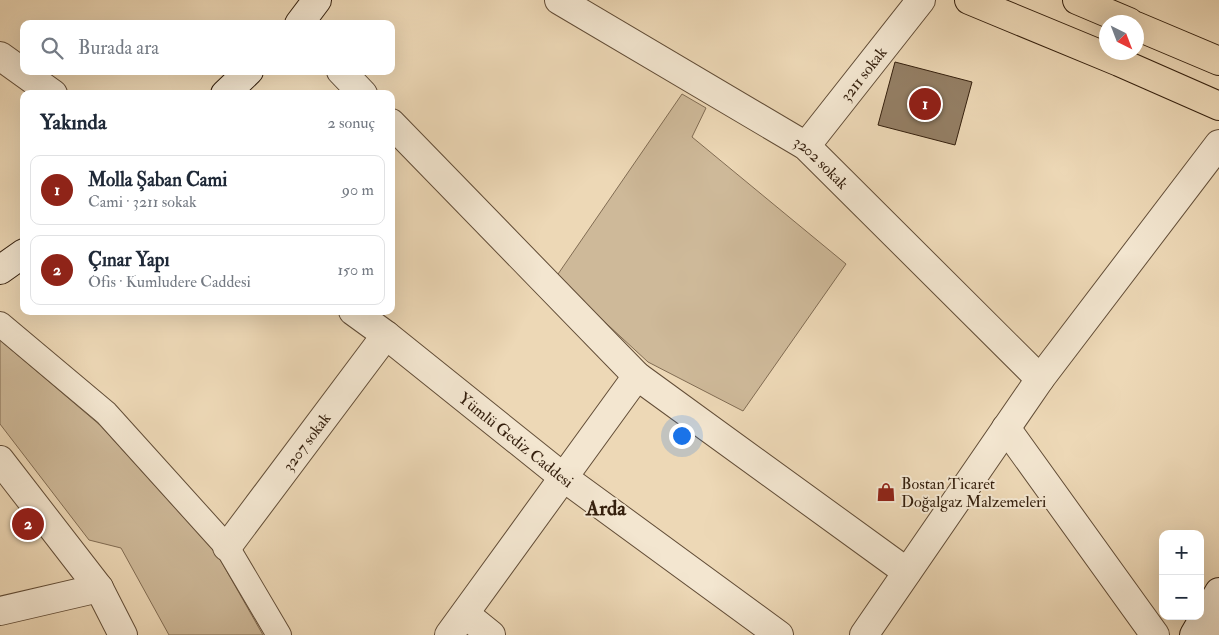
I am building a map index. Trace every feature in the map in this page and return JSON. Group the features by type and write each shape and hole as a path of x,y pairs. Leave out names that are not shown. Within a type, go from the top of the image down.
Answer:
{"main road":[{"path":"969,0 1120,62 1219,106"},
{"path":"1077,0 1112,15"},
{"path":"1144,29 1219,61"}],"street":[{"path":"302,20 317,0"},
{"name":"3202 sokak","path":"559,0 806,146 1040,379"},
{"name":"3211 sokak","path":"806,146 920,0"},
{"path":"0,56 20,71"},
{"path":"26,75 47,90"},
{"path":"229,90 245,75"},
{"path":"345,75 359,90"},
{"path":"395,127 637,376 907,572"},
{"path":"864,635 1040,379 1219,144"},
{"path":"0,270 20,257"},
{"name":"Yümlü Gediz Caddesi","path":"359,315 563,477 779,635"},
{"path":"0,324 106,413 227,547 279,635"},
{"name":"3207 sokak","path":"227,547 386,335"},
{"path":"491,635 457,624 637,376"},
{"path":"1006,428 1155,635"},
{"path":"0,460 99,588 123,635"},
{"path":"0,611 99,588"},
{"path":"1210,631 1219,592"}],"shaded area":[{"path":"682,94 706,108 692,137 846,264 743,411 648,362 556,277"},
{"path":"0,340 101,426 217,554 263,635 169,635 121,548 89,540 0,424"}],"building":[{"path":"895,62 972,82 955,145 878,125"}],"place":[{"name":"Molla Şaban Cami","path":"925,104"},
{"name":"Bostan Ticaret Doğalgaz Malzemeleri","path":"886,492"},
{"name":"Çınar Yapı","path":"28,524"}],"district":[{"name":"Arda","path":"606,508"}]}
